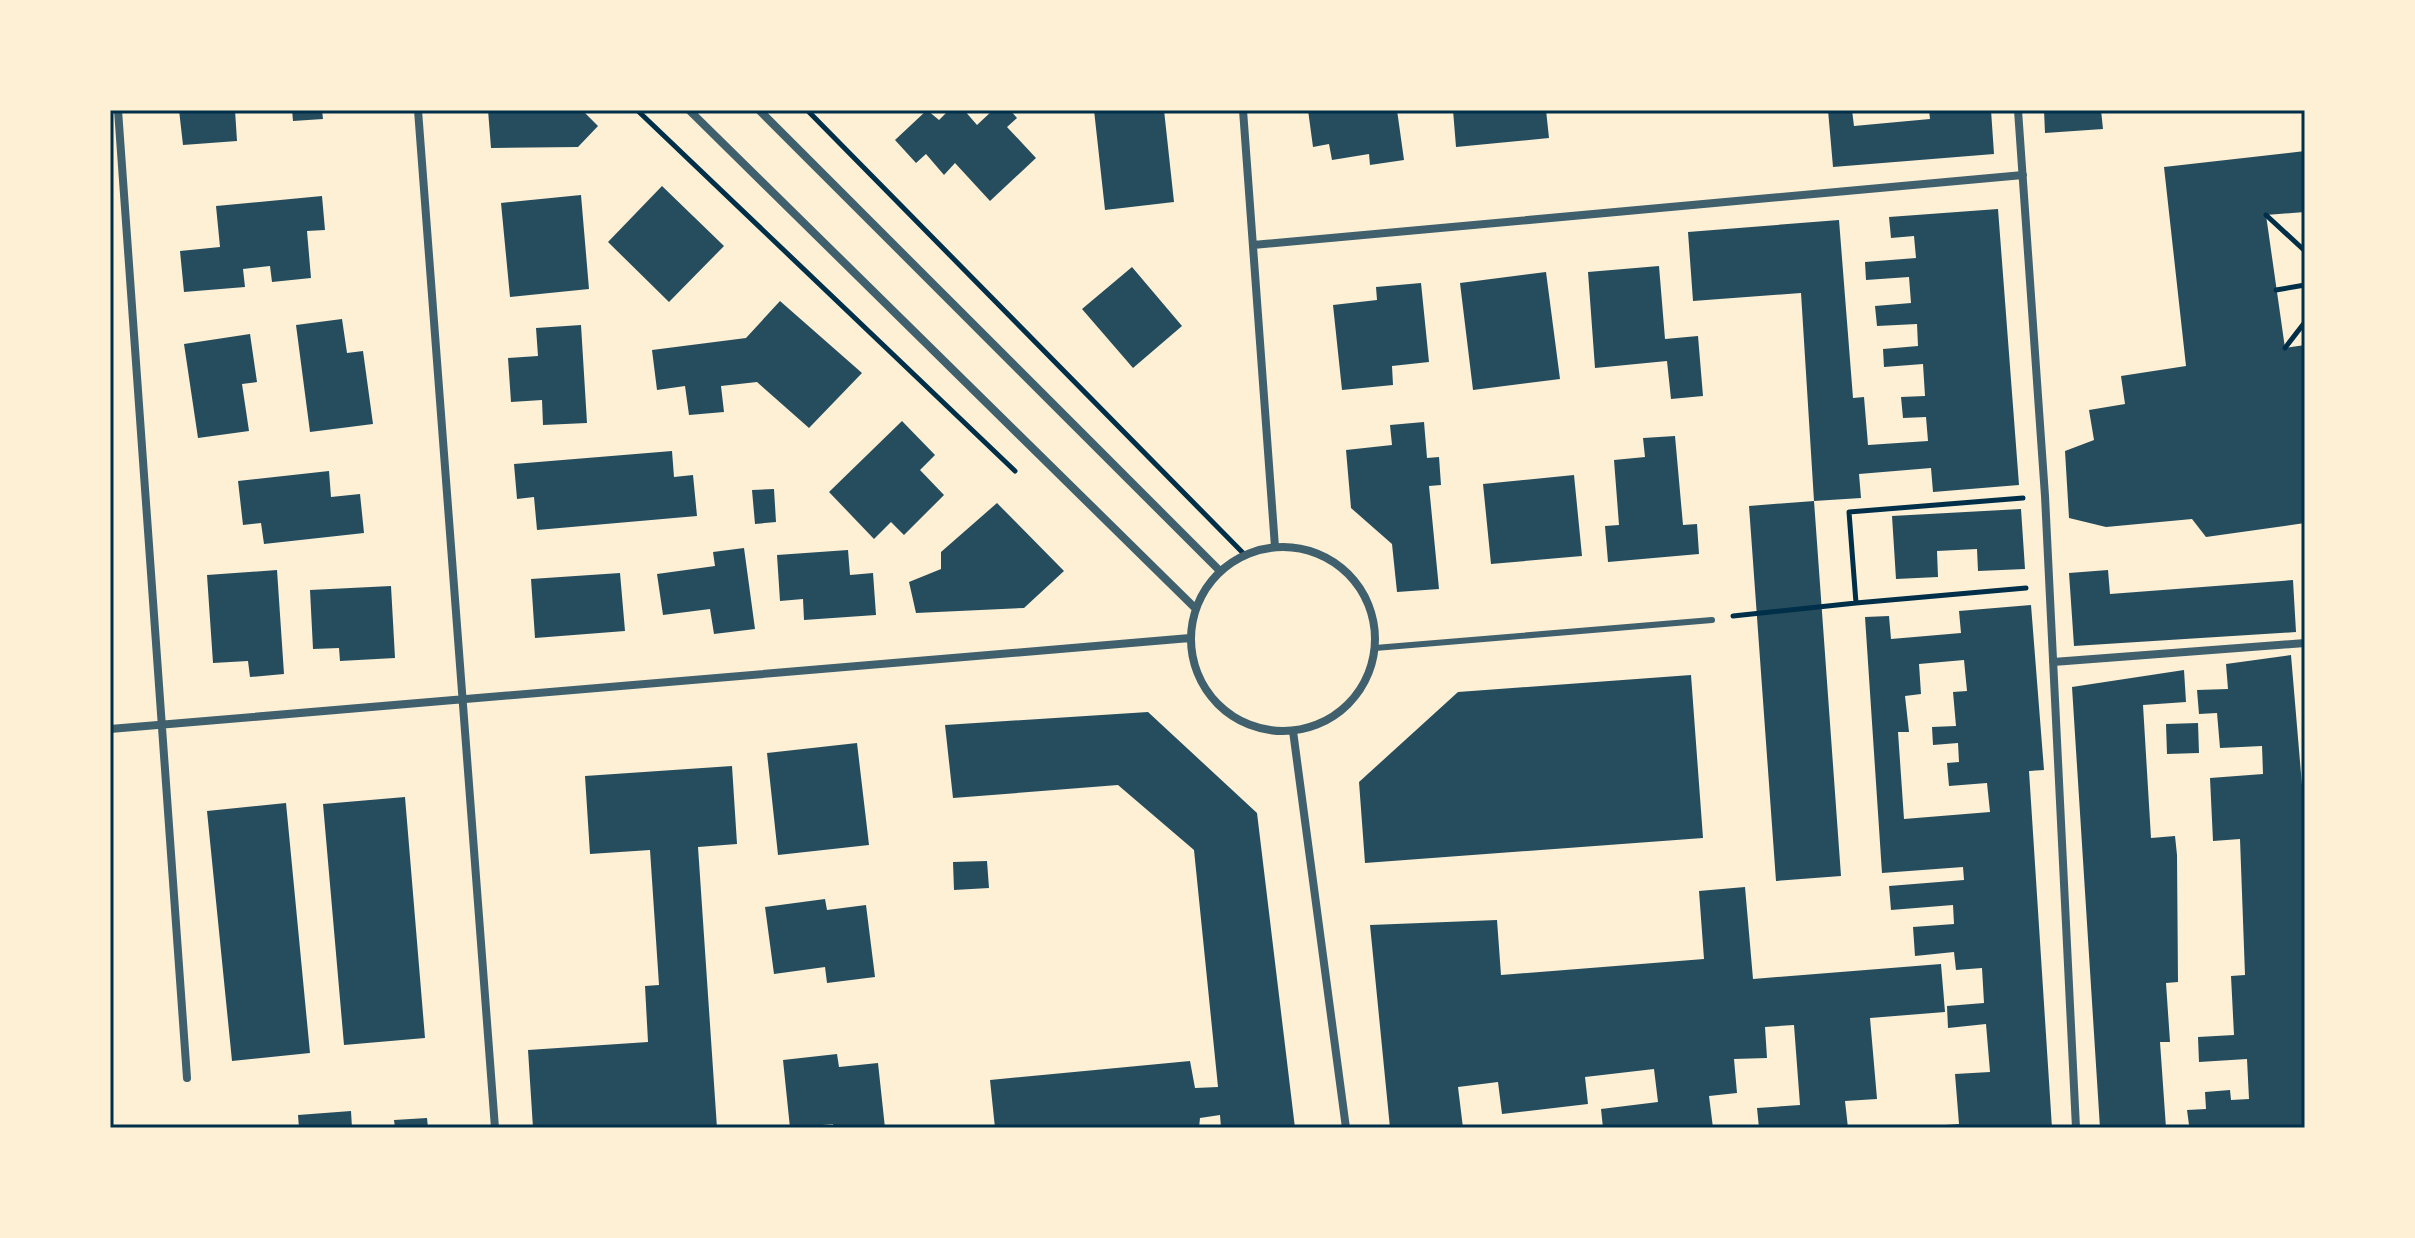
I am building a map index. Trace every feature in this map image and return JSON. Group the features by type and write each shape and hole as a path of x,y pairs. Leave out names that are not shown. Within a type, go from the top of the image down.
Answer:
{"street":[{"path":"118,110 187,1078"},
{"path":"418,110 495,1128"},
{"path":"689,110 1195,608"},
{"path":"759,110 1220,571"},
{"path":"1243,110 1275,547"},
{"path":"2018,110 2045,496 2076,1128"},
{"path":"1253,245 2023,175"},
{"path":"1275,547 1301,548 1327,558 1348,574 1365,595 1374,621 1375,648 1367,678 1349,703 1324,722 1293,731 1262,729 1233,717 1210,696 1195,669 1190,638 1195,608 1220,571 1245,555 1275,547"},
{"path":"110,729 1190,638"},
{"path":"2053,662 2305,643"},
{"path":"1293,731 1346,1128"}],"lane":[{"path":"1375,648 1712,620"}],"path":[{"path":"637,110 1017,473"},
{"path":"807,110 1245,555"},
{"path":"2266,215 2305,251"},
{"path":"2276,290 2305,285"},
{"path":"2285,348 2305,322"},
{"path":"1856,603 1849,512 2045,496"},
{"path":"1742,614 2049,586"}],"building":[{"path":"179,110 235,110 237,141 183,145"},
{"path":"292,110 322,110 323,119 293,121"},
{"path":"488,110 582,110 598,126 578,147 491,148"},
{"path":"927,110 939,120 949,110 964,110 977,125 993,110 1010,110 1017,118 1007,127 1036,158 990,201 955,163 944,175 926,154 916,163 895,140"},
{"path":"1094,110 1164,110 1174,202 1105,210"},
{"path":"1308,110 1397,110 1404,160 1370,165 1369,154 1332,160 1329,144 1313,147"},
{"path":"1453,110 1546,110 1549,138 1456,147"},
{"path":"1828,110 1852,110 1854,126 1930,119 1929,110 1991,110 1994,154 1833,167"},
{"path":"2044,110 2101,110 2103,129 2045,133"},
{"path":"2305,151 2305,212 2266,215 2285,348 2305,345 2305,523 2206,537 2192,519 2106,527 2069,518 2065,451 2094,440 2089,410 2125,404 2121,376 2186,366 2164,167"},
{"path":"662,186 724,246 669,302 608,242"},
{"path":"581,195 589,289 510,297 501,203"},
{"path":"322,196 325,230 307,231 311,278 272,282 270,266 243,269 245,287 184,292 180,251 220,247 216,206"},
{"path":"1998,209 2019,485 1933,492 1931,468 1859,474 1861,498 1814,501 1801,293 1693,301 1688,232 1839,220 1853,398 1864,397 1868,445 1928,441 1926,417 1903,418 1901,397 1925,396 1923,364 1884,367 1883,349 1918,346 1917,324 1877,326 1875,306 1911,303 1909,277 1866,280 1865,262 1916,258 1914,236 1891,238 1889,217"},
{"path":"1659,266 1665,339 1698,336 1703,396 1671,399 1667,361 1595,368 1588,272"},
{"path":"1132,267 1182,326 1133,368 1082,309"},
{"path":"1546,272 1560,379 1473,390 1460,283"},
{"path":"1421,283 1429,362 1392,366 1393,385 1342,390 1333,305 1377,300 1376,287"},
{"path":"780,301 862,373 809,428 757,382 721,386 724,412 689,415 685,386 657,390 652,350 746,338"},
{"path":"342,319 347,353 363,351 373,424 310,432 296,325"},
{"path":"581,325 587,423 543,425 542,400 511,402 508,358 538,356 536,328"},
{"path":"250,334 257,382 242,384 249,431 198,438 184,344"},
{"path":"902,421 935,455 920,470 944,495 904,535 891,522 874,539 829,492"},
{"path":"1424,422 1427,458 1439,457 1441,485 1429,486 1439,589 1397,592 1392,544 1351,508 1346,450 1392,445 1390,425"},
{"path":"1675,436 1683,525 1697,524 1699,554 1608,562 1605,526 1619,525 1614,460 1645,457 1643,438"},
{"path":"672,451 674,477 693,475 697,516 537,530 534,497 517,499 514,464"},
{"path":"329,471 331,497 360,494 364,533 264,544 261,523 243,525 238,481"},
{"path":"1574,475 1582,556 1491,564 1483,484"},
{"path":"774,489 776,522 755,524 752,490"},
{"path":"1814,501 1841,876 1776,881 1749,506"},
{"path":"997,503 1064,571 1024,608 916,613 909,582 941,569 941,552"},
{"path":"2021,509 2025,569 1978,571 1977,549 1937,551 1938,577 1896,579 1892,516"},
{"path":"744,548 755,629 714,634 710,609 663,615 657,574 715,566 713,552"},
{"path":"848,550 850,575 873,573 876,615 804,620 803,599 780,601 777,555"},
{"path":"277,570 284,674 250,677 248,661 213,663 207,575"},
{"path":"2108,570 2110,594 2293,580 2296,632 2074,646 2069,573"},
{"path":"620,573 625,631 535,638 531,579"},
{"path":"391,586 395,658 340,661 339,648 313,649 310,590"},
{"path":"2031,605 2044,770 2029,771 2052,1128 1932,1128 1959,1124 1955,1074 1990,1072 1986,1024 1948,1028 1947,1006 1984,1003 1982,968 1956,970 1954,952 1915,956 1913,927 1954,924 1953,905 1891,910 1889,886 1964,880 1963,867 1882,873 1865,617 1889,616 1891,639 1961,633 1959,611","holes":["1964,660 1967,691 1953,692 1956,726 1932,727 1933,745 1958,743 1959,762 1947,763 1949,786 1987,783 1990,812 1904,819 1898,732 1909,732 1905,696 1921,694 1919,664"]},
{"path":"2291,655 2305,821 2305,1128 2172,1128 2189,1125 2187,1110 2206,1109 2205,1092 2230,1090 2231,1100 2249,1099 2247,1059 2199,1062 2198,1037 2234,1035 2231,976 2245,975 2240,839 2213,841 2210,778 2263,774 2262,746 2220,748 2217,713 2199,714 2197,690 2228,689 2226,664"},
{"path":"2184,670 2186,702 2143,705 2151,838 2175,836 2177,855 2178,982 2166,983 2170,1042 2160,1042 2166,1128 2100,1128 2072,687"},
{"path":"1691,675 1703,838 1365,863 1359,782 1458,692"},
{"path":"1148,712 1257,813 1295,1128 1221,1128 1220,1115 1200,1118 1199,1128 995,1128 990,1080 1190,1061 1195,1088 1218,1087 1194,850 1118,785 953,798 945,725"},
{"path":"2198,723 2199,753 2167,754 2166,724"},
{"path":"857,743 869,845 778,855 767,753"},
{"path":"732,766 737,844 698,847 717,1128 533,1128 528,1050 648,1042 645,986 659,985 650,850 590,854 585,776"},
{"path":"405,797 425,1038 344,1045 323,804"},
{"path":"286,803 310,1053 232,1061 207,811"},
{"path":"987,861 989,888 954,890 953,862"},
{"path":"1745,887 1753,979 1941,964 1945,1012 1870,1018 1877,1099 1845,1101 1848,1128 1759,1128 1757,1108 1800,1105 1794,1025 1765,1027 1767,1058 1734,1059 1737,1093 1709,1096 1713,1128 1603,1128 1601,1109 1658,1102 1654,1069 1585,1077 1588,1104 1502,1114 1498,1082 1458,1087 1463,1128 1390,1128 1370,925 1497,920 1501,975 1704,959 1699,891"},
{"path":"825,899 827,910 866,905 875,977 827,983 825,967 774,974 765,907"},
{"path":"837,1054 839,1067 878,1063 885,1128 833,1128 833,1124 790,1128 783,1060"},
{"path":"351,1111 352,1128 299,1128 298,1115"},
{"path":"427,1118 428,1128 395,1128 394,1120"}]}
